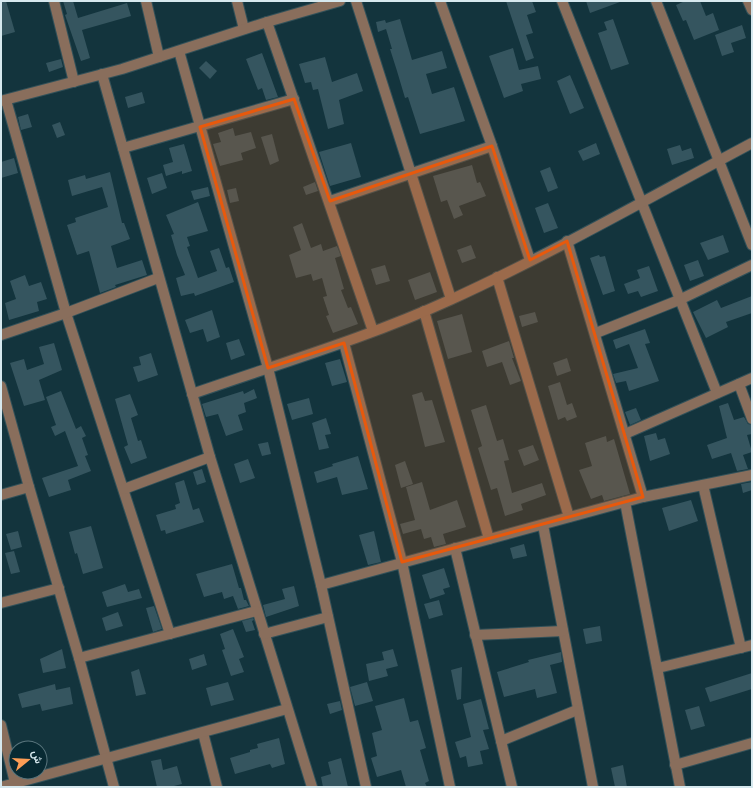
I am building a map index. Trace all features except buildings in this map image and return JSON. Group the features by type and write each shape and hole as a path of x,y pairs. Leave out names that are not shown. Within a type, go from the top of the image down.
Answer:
{"street":[{"path":"54,1 74,82"},
{"path":"146,1 159,57"},
{"path":"237,1 244,29"},
{"path":"170,634 66,313 3,100 102,74 327,3 340,1"},
{"path":"356,1 451,299"},
{"path":"440,1 492,146 530,260"},
{"path":"562,1 717,393"},
{"path":"656,1 752,244"},
{"path":"748,1 752,10"},
{"path":"268,22 373,331"},
{"path":"178,51 268,368 321,585 366,787"},
{"path":"102,74 158,278 210,458 256,611 312,787"},
{"path":"123,148 294,99"},
{"path":"192,394 344,342 451,299 567,242 752,143"},
{"path":"330,201 492,146"},
{"path":"567,242 596,333 643,497"},
{"path":"596,333 679,300 752,265"},
{"path":"497,277 569,517"},
{"path":"1,335 66,313 158,278"},
{"path":"424,311 489,539"},
{"path":"344,342 402,562 450,787"},
{"path":"625,434 752,378"},
{"path":"739,384 752,419"},
{"path":"1,386 29,487 80,658 114,787"},
{"path":"124,489 210,458"},
{"path":"321,585 643,497 752,475"},
{"path":"703,484 741,648"},
{"path":"1,495 29,487"},
{"path":"625,502 680,787"},
{"path":"543,525 577,710 593,787"},
{"path":"455,548 512,787"},
{"path":"1,603 59,588"},
{"path":"80,658 256,611"},
{"path":"264,634 328,617"},
{"path":"475,635 563,631"},
{"path":"658,668 752,645"},
{"path":"1,787 15,785 107,758 287,709"},
{"path":"501,741 577,710"},
{"path":"1,725 15,785"},
{"path":"203,733 217,787"},
{"path":"675,765 752,743"}],"highlighted area":[{"path":"294,99 330,201 492,146 530,260 567,241 643,497 402,562 344,343 268,368 200,127"}]}
